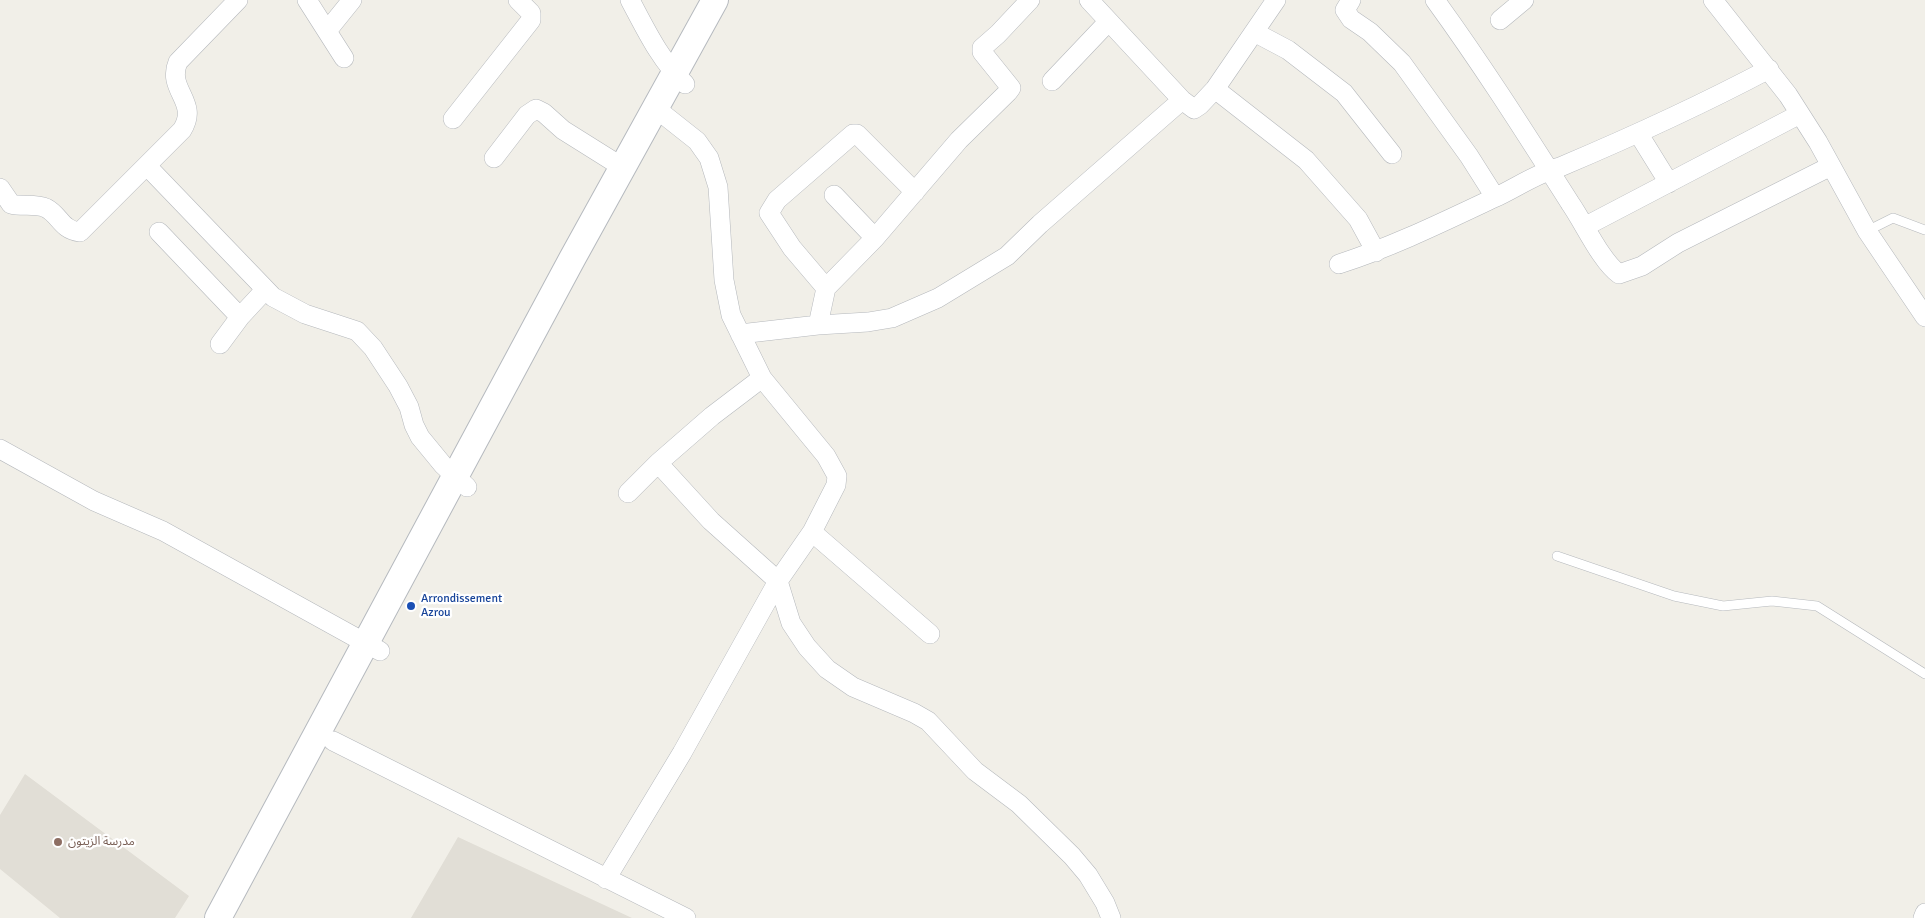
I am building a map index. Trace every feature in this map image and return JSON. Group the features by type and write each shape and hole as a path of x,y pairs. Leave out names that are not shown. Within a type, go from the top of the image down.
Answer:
{"main road":[{"path":"237,918 268,843 661,112 715,0"},
{"path":"679,78 731,0"},
{"path":"461,482 622,167 661,112"},
{"path":"218,918 333,741 373,646"}],"street":[{"path":"0,188 11,204 45,207 63,225 73,231 80,232 182,130 189,116 175,78 178,62 238,0"},
{"path":"307,0 344,58"},
{"path":"327,31 352,0"},
{"path":"453,119 531,20 531,13 518,0"},
{"path":"630,0 646,34 679,78"},
{"path":"818,325 826,288 875,238 959,140 1011,88 982,52 982,48 1030,0"},
{"path":"1052,81 1100,8 1182,100 1194,109 1215,89 1276,0"},
{"path":"1351,0 1346,10 1347,15 1370,32 1402,63 1470,156 1495,198"},
{"path":"1435,0 1508,103 1586,226 1600,252 1613,270 1620,274 1642,266 1678,243 1831,166"},
{"path":"1500,20 1524,0"},
{"path":"1713,0 1769,69 1800,114 1867,231 1925,317"},
{"path":"1254,32 1288,50 1344,94 1392,154"},
{"path":"1339,264 1376,252 1495,198 1549,170 1638,133 1769,69"},
{"path":"1215,89 1275,138 1306,160 1358,219 1376,252"},
{"path":"740,334 892,318 938,298 1007,256 1040,224 1182,100"},
{"path":"494,158 527,115 536,109 544,113 563,130 622,167"},
{"path":"606,879 682,753 778,581 812,532 836,485 837,476 826,456 762,378 740,334 732,315 724,280 718,187 709,158 697,141 661,112"},
{"path":"1586,226 1800,114"},
{"path":"1638,133 1669,183"},
{"path":"826,288 792,248 769,213 777,200 853,134 856,134 915,192"},
{"path":"147,166 273,297 305,314 357,331 387,367 409,407 414,425 420,437 443,465 461,482"},
{"path":"834,195 875,238"},
{"path":"159,232 240,317"},
{"path":"220,344 240,317 265,290"},
{"path":"628,493 658,463 712,416 762,378"},
{"path":"0,448 94,501 163,531 373,646"},
{"path":"658,463 711,521 778,581 791,623 807,647 827,668 853,687 914,713 928,722 975,771 1019,804 1072,856 1088,875 1105,902 1112,918"},
{"path":"812,532 930,634"},
{"path":"333,741 686,918"},
{"path":"1922,918 1925,913"}],"lane":[{"path":"1867,231 1893,218 1925,230"},
{"path":"1557,556 1674,596 1723,606 1772,601 1816,606 1925,674"}],"shaded area":[{"name":"مدرسة الزيتون","path":"25,774 189,896 175,918 60,918 0,869 0,815"},
{"path":"458,837 632,918 411,918"}],"place":[{"name":"Arrondissement Azrou","path":"411,606"},
{"name":"مدرسة الزيتون","path":"58,842"}]}
